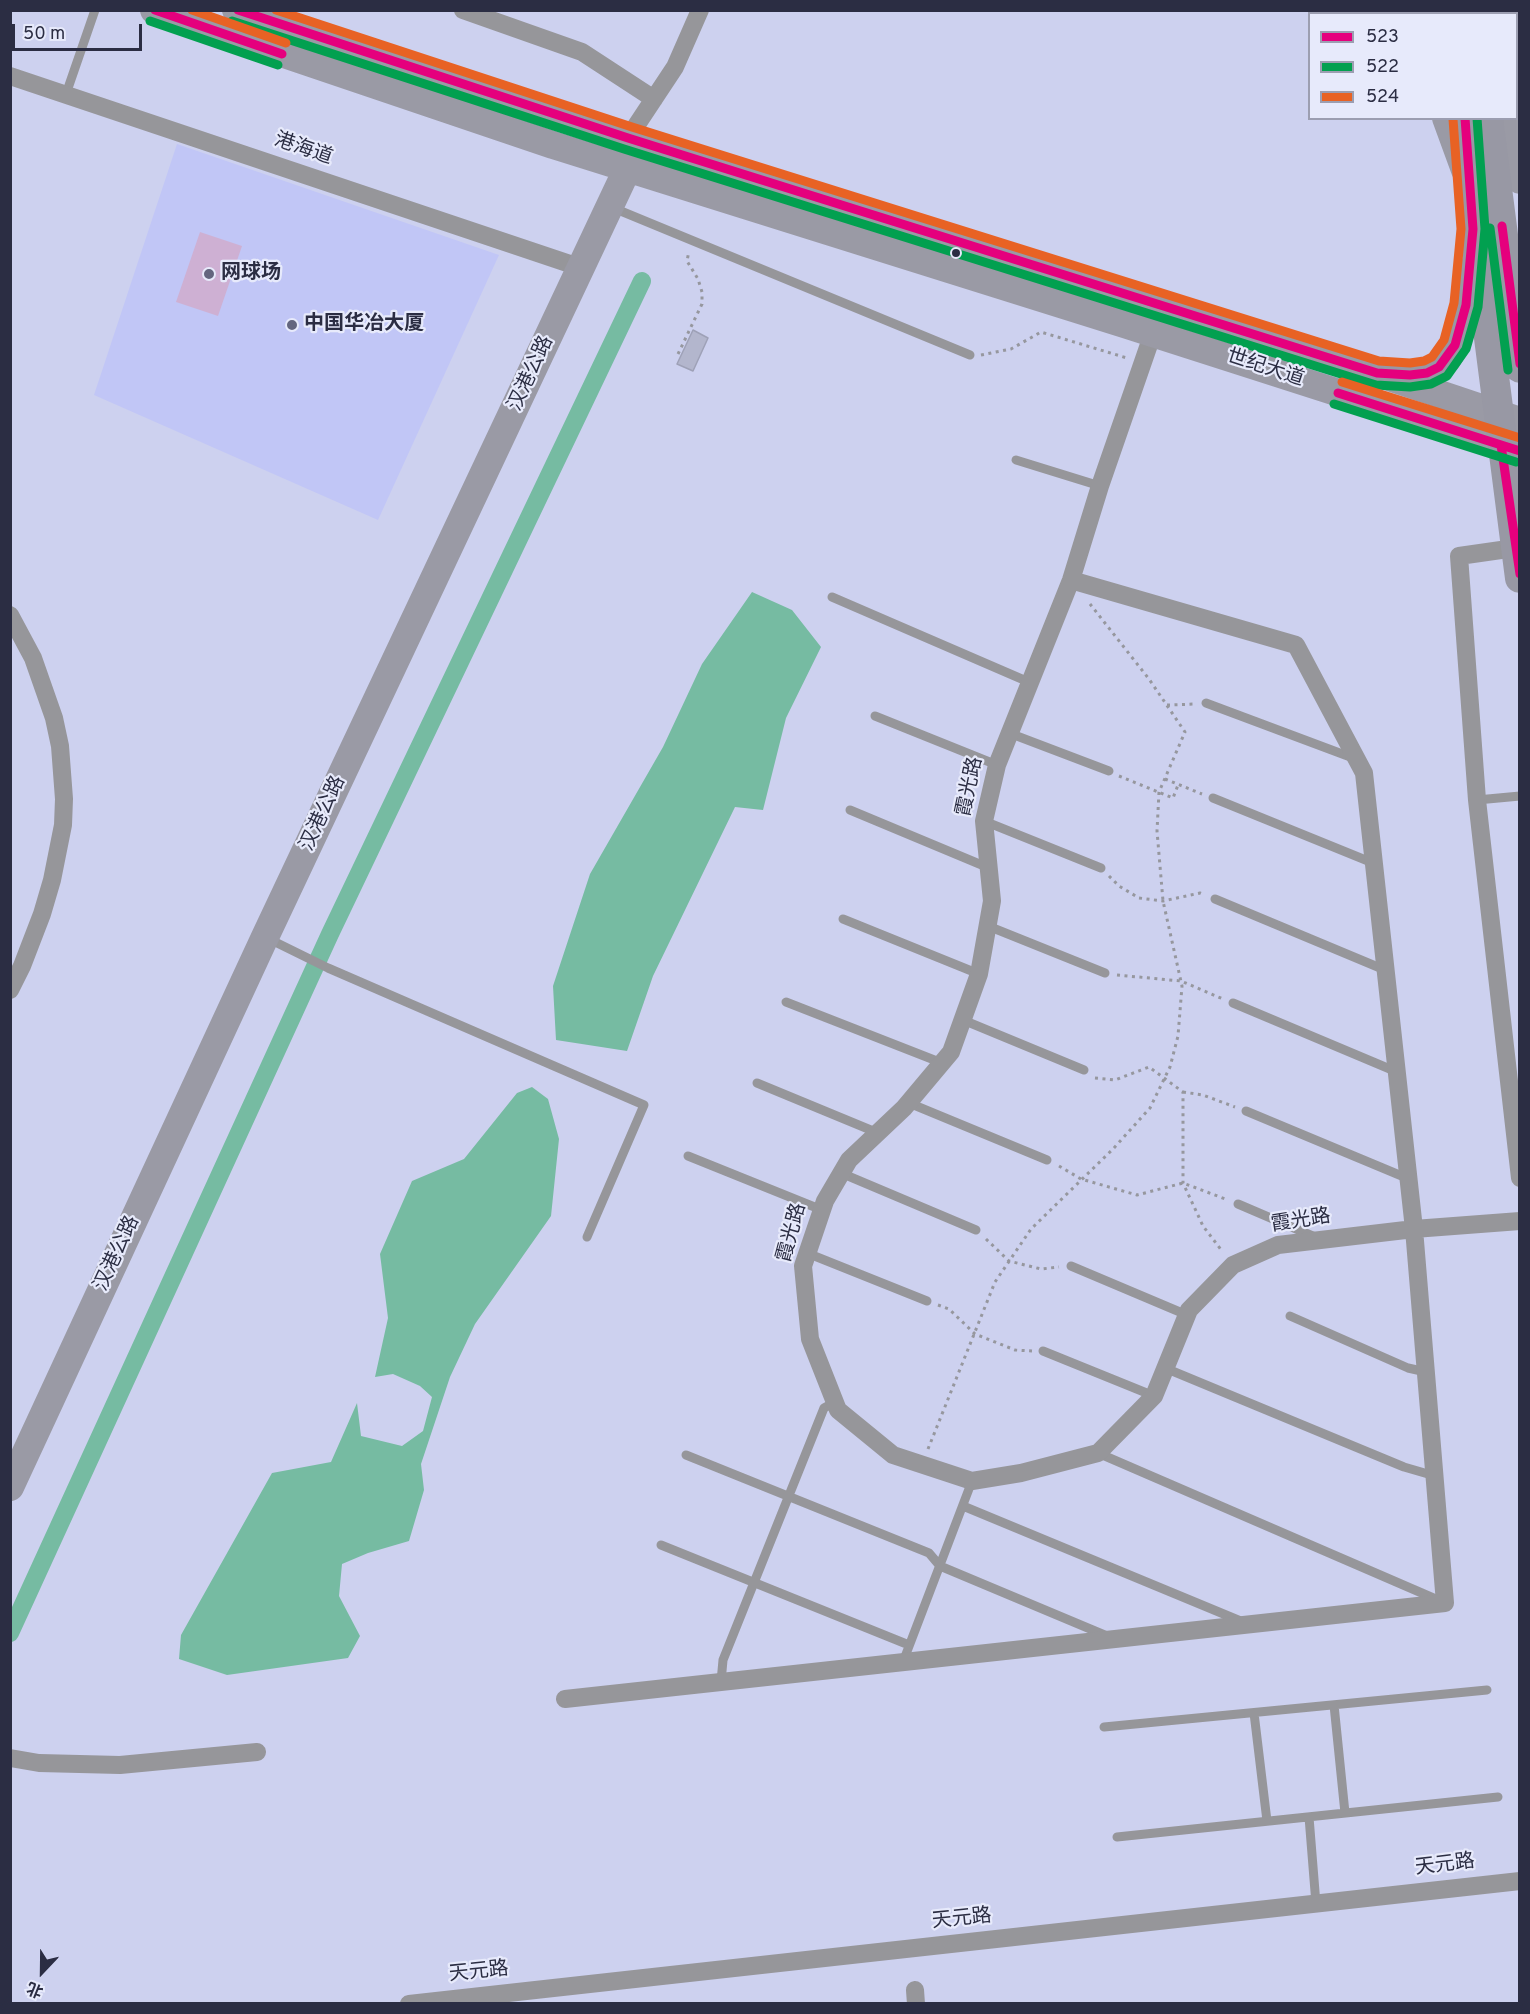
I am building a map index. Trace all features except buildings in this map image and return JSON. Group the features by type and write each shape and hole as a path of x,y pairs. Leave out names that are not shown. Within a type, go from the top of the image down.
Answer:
{"highway":[{"path":"1465,120 1467,177 1473,229 1484,299 1508,417 1515,548 1520,578"},
{"path":"1488,120 1520,368"},
{"path":"1377,373 1410,375 1427,373 1447,358 1455,345 1466,304 1473,229"}],"main road":[{"name":"世纪大道","path":"154,10 554,145 628,153 1162,304 1508,417"},
{"name":"世纪大道","path":"236,10 628,153 1153,333 1510,448"},
{"path":"1447,120 1467,177"},
{"path":"1511,120 1520,180"},
{"name":"汉港公路","path":"10,1453 260,935 628,153"},
{"name":"汉港公路","path":"10,1487 260,935"}],"street":[{"path":"463,10 582,52 654,99"},
{"path":"628,153 654,99 675,67 700,10"},
{"name":"港海道","path":"10,76 575,266"},
{"name":"霞光路","path":"1153,333 1100,486 1071,580 997,765 984,820 992,902 979,974 951,1052 909,1102 849,1160 825,1201 803,1266 810,1339 838,1410 893,1455 972,1481 1021,1473 1098,1452 1154,1396 1189,1310 1233,1264 1278,1245 1414,1229 1520,1221"},
{"path":"1515,548 1459,556 1477,800 1520,1179"},
{"path":"565,1699 721,1682 906,1654 1112,1638 1446,1603 1414,1229 1364,774 1296,645 1071,580"},
{"path":"10,615 33,658 54,718 60,746 64,799 63,825 52,880 42,914 10,990"},
{"path":"10,1758 39,1763 120,1765 257,1752"},
{"name":"天元路","path":"409,2004 1520,1881"}],"lane":[{"path":"66,94 95,10"},
{"path":"604,204 970,355"},
{"path":"1016,460 1100,486"},
{"path":"832,597 1031,683"},
{"path":"1206,703 1356,758"},
{"path":"874,716 997,765"},
{"path":"1009,733 1108,771"},
{"path":"1477,800 1520,796"},
{"path":"1212,798 1373,863"},
{"path":"850,810 989,868"},
{"path":"984,820 1101,868"},
{"path":"1215,899 1385,970"},
{"path":"843,919 979,974"},
{"path":"988,926 1106,974"},
{"path":"260,935 328,968 644,1106 587,1237"},
{"path":"786,1002 942,1063"},
{"path":"1233,1003 1397,1072"},
{"path":"963,1020 1084,1070"},
{"path":"757,1083 878,1133"},
{"path":"909,1102 1047,1160"},
{"path":"1246,1111 1409,1179"},
{"path":"688,1156 822,1210"},
{"path":"841,1173 976,1230"},
{"path":"1238,1204 1323,1240"},
{"path":"807,1253 927,1301"},
{"path":"1071,1266 1187,1315"},
{"path":"1290,1316 1408,1368 1426,1372"},
{"path":"1043,1351 1154,1396"},
{"path":"1165,1368 1394,1462 1435,1476"},
{"path":"721,1682 723,1660 788,1496 824,1408 835,1402"},
{"path":"1098,1452 1446,1603"},
{"path":"686,1455 929,1553 940,1566 1112,1638"},
{"path":"661,1545 753,1583 906,1654 972,1481"},
{"path":"963,1506 1249,1624"},
{"path":"1104,1727 1487,1690"},
{"path":"1334,1705 1345,1813"},
{"path":"1254,1713 1267,1821"},
{"path":"1117,1837 1498,1797"},
{"path":"1309,1817 1316,1904"}],"path":[{"path":"678,354 702,304 702,292 698,279 687,261 691,241"},
{"path":"970,355 1011,349 1041,332 1142,363"},
{"path":"921,1464 994,1282 1031,1229 1113,1149 1150,1108 1170,1067 1178,1036 1181,981 1163,901 1157,831 1159,792 1185,732 1149,679 1071,580"},
{"path":"1167,705 1206,703"},
{"path":"1108,771 1173,798 1178,784"},
{"path":"1165,779 1212,798"},
{"path":"1101,868 1119,886 1139,898 1163,901 1200,893 1215,899"},
{"path":"1106,974 1181,981 1233,1003"},
{"path":"1084,1070 1097,1079 1115,1080 1149,1067 1183,1092 1203,1095 1246,1111"},
{"path":"1183,1092 1183,1184 1203,1226 1233,1264"},
{"path":"1047,1160 1081,1179 1137,1195 1183,1184 1238,1204"},
{"path":"976,1230 1009,1261 1041,1269 1071,1266"},
{"path":"927,1301 949,1309 975,1334 1015,1350 1043,1351"}],"shaded area":[{"name":"中国华冶大厦","path":"177,144 499,255 378,520 94,395"},
{"name":"网球场","path":"200,232 242,246 218,316 176,302"},
{"path":"752,592 792,610 821,647 786,718 763,810 735,807 653,976 627,1051 556,1040 553,986 590,874 663,747 702,664"},
{"path":"532,1087 548,1099 559,1139 551,1216 475,1324 450,1377 421,1464 424,1490 409,1541 368,1553 342,1564 339,1596 360,1636 348,1658 227,1675 179,1659 181,1635 272,1473 331,1462 357,1403 361,1436 402,1446 423,1431 432,1397 420,1386 393,1374 375,1377 388,1318 380,1254 412,1181 464,1159 517,1093"}],"waterway":[{"path":"10,1633 330,934 642,281"}],"transit line":[{"name":"523","path":"155,10 282,54"},
{"name":"524","path":"192,10 286,43"},
{"name":"523","path":"238,10 628,138 1377,373 1410,375 1427,373 1439,367 1455,345 1466,305 1473,229 1465,120"},
{"name":"524","path":"276,10 632,127 1379,361 1410,363 1424,361 1432,357 1444,340 1454,303 1461,229 1453,120"},
{"name":"522","path":"150,21 278,65"},
{"name":"522","path":"232,21 624,149 1376,385 1410,387 1431,384 1447,376 1466,349 1478,307 1485,229 1477,120"},
{"name":"523","path":"1502,226 1520,364"},
{"name":"522","path":"1490,228 1508,370"},
{"name":"524","path":"1342,382 1520,438"},
{"name":"523","path":"1338,393 1520,451"},
{"name":"522","path":"1334,404 1516,462"},
{"name":"523","path":"1501,445 1520,574"}],"place":[{"name":"网球场","path":"209,274"},
{"name":"中国华冶大厦","path":"292,325"}]}
